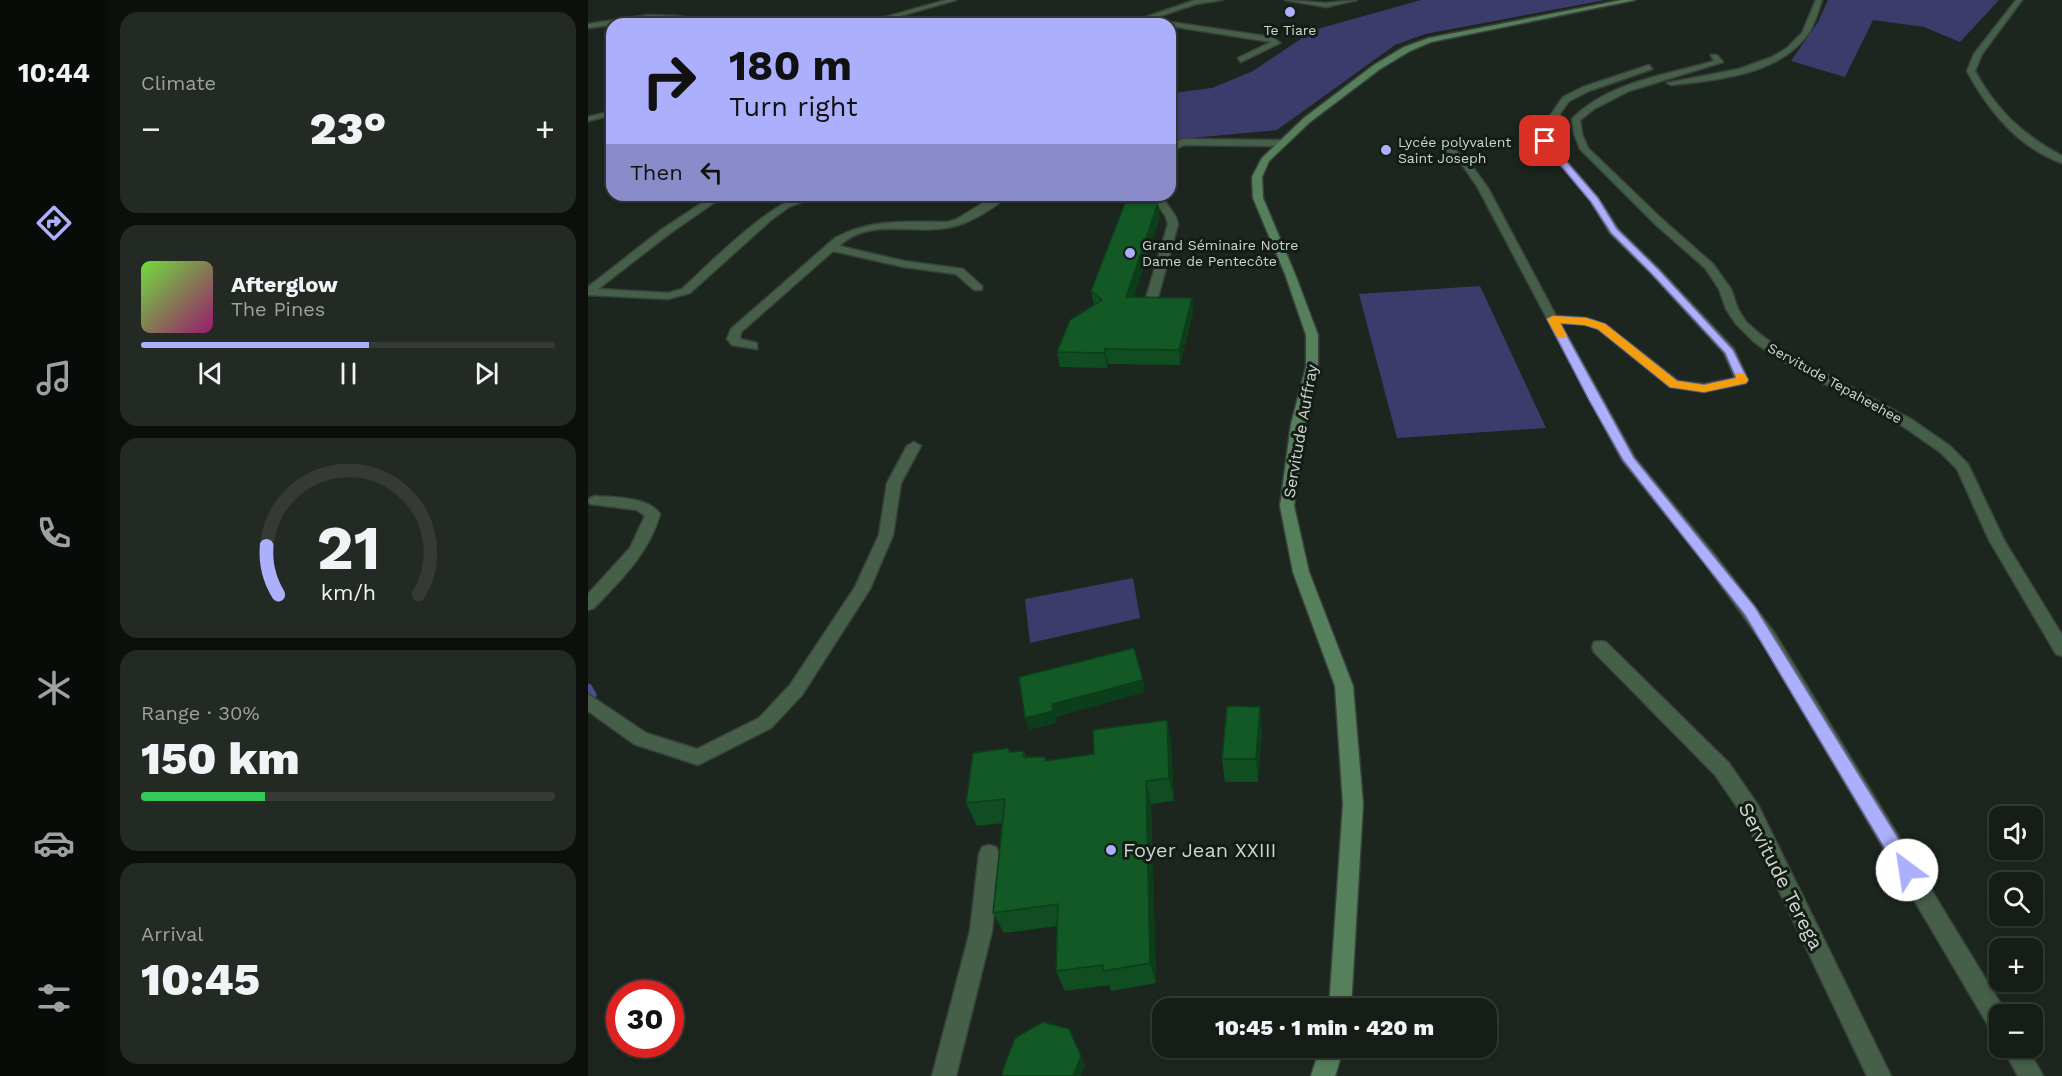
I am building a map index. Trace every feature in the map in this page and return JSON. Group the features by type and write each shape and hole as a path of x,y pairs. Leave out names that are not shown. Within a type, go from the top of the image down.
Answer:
{"street":[{"path":"886,18 953,0"},
{"path":"1145,18 1198,1 1219,0"},
{"path":"1288,0 1326,5 1354,0"},
{"name":"Servitude Auffray","path":"1341,998 1353,804 1344,686 1301,572 1287,506 1298,424 1312,367 1312,335 1290,274 1258,198 1257,177 1265,159 1280,143 1377,67 1407,49 1449,36 1632,0"},
{"path":"1626,89 1704,78 1771,61 1800,40 1809,27 1819,0"},
{"path":"2019,0 1978,54 1971,71 1994,109 2005,122 2037,146 2062,160"},
{"path":"588,26 606,24"},
{"path":"1176,25 1256,36 1272,39 1276,43 1241,60"},
{"name":"Servitude Tepaheehee","path":"1714,57 1719,62 1626,89 1591,106 1576,119 1578,134 1584,149 1659,222 1709,266 1725,289 1732,309 1742,324 1758,339 1784,357 1906,422 1945,449 1963,467 1997,540 2062,649"},
{"path":"1553,319 1586,321 1602,327 1674,384 1704,388 1742,380 1730,352 1655,271 1614,231 1595,200 1545,141 1544,132 1566,99 1586,89 1649,68"},
{"path":"588,119 606,114"},
{"path":"1176,146 1182,142 1280,143"},
{"path":"1446,147 1466,164 1483,188 1594,400 1629,460 1710,559 1768,637 1989,1005"},
{"path":"588,292 664,232 711,201"},
{"path":"588,292 668,296 686,291 768,218 786,205 796,201"},
{"path":"753,346 736,342 733,339 735,331 838,240 870,226 949,225 961,221 993,201"},
{"path":"1149,308 1173,224 1172,217 1160,201"},
{"path":"831,247 904,264 958,271 978,288"},
{"path":"588,701 640,739 698,757 765,723 796,690 862,588 886,535 894,483 914,446"},
{"path":"588,604 618,572 643,540 651,528 653,514 640,506 595,501"},
{"name":"Servitude Terega","path":"1600,647 1722,769 1751,811 1814,943 1858,1028 1879,1076"},
{"path":"944,1076 981,931 989,854"},
{"path":"1323,1076 1329,1058"},
{"path":"2020,1058 2031,1076"}],"shaded area":[{"path":"1421,0 1605,0 1425,34 1395,45 1277,130 1176,139 1176,94 1212,88 1253,71 1314,30"},
{"path":"1828,0 1999,0 1960,42 1924,27 1873,20 1845,77 1791,61 1818,22"},
{"path":"1480,286 1546,428 1397,438 1359,294"},
{"path":"1133,578 1140,618 1030,643 1025,599"}],"building":[{"path":"1125,203 1158,203 1126,297 1192,298 1179,350 1105,349 1104,353 1057,352 1070,320 1102,300 1091,291"},
{"path":"1134,648 1143,680 1052,704 1053,711 1025,718 1019,677"},
{"path":"1227,706 1260,707 1256,759 1222,759"},
{"name":"Foyer Jean XXIII","path":"1167,720 1169,778 1146,781 1150,963 1103,971 1103,965 1056,971 1058,904 993,913 1005,799 966,803 973,753 1009,748 1009,752 1024,751 1023,757 1045,757 1045,761 1094,754 1093,730"},
{"path":"1043,1022 1069,1029 1081,1056 1073,1076 1003,1076 1002,1072 1015,1038"}],"waterway":[{"path":"588,688 592,695 588,699"}],"slow traffic":[{"path":"1561,336 1553,319 1586,321 1602,327 1674,384 1704,388 1742,380 1740,376"}],"place":[{"name":"Te Tiare","path":"1290,12"},
{"name":"Lycée polyvalent Saint Joseph","path":"1386,150"},
{"name":"Grand Séminaire Notre Dame de Pentecôte","path":"1130,253"},
{"name":"Foyer Jean XXIII","path":"1111,850"}],"route":[{"path":"1545,141 1595,200 1614,231 1655,271 1730,352 1742,380 1704,388 1674,384 1602,327 1586,321 1553,319 1594,400 1629,460 1710,559 1768,637 1907,870"}]}
